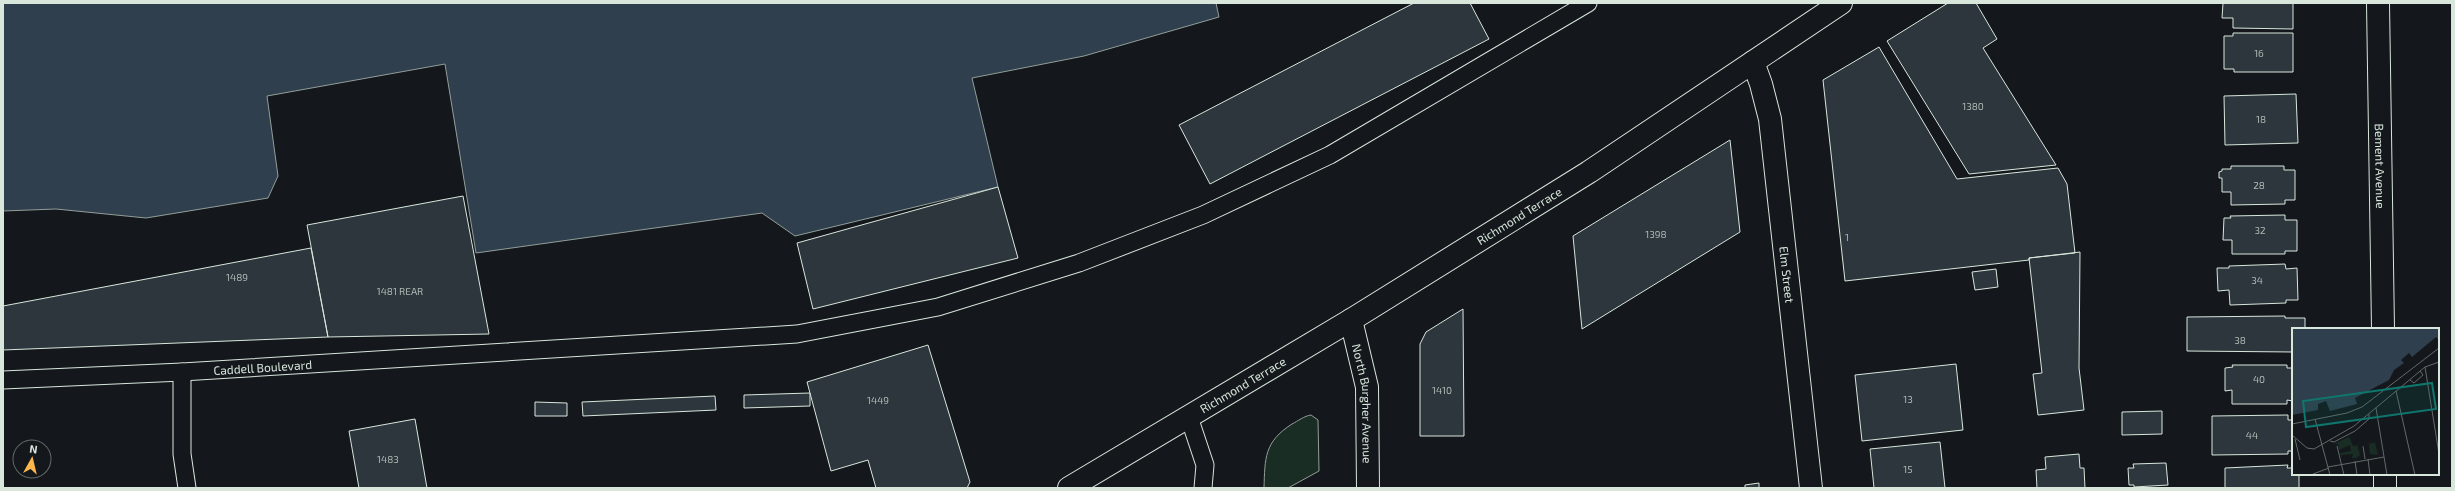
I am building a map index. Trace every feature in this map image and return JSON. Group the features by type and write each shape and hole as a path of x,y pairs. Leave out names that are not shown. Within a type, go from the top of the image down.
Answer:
{"street":[{"name":"Richmond Terrace","path":"1069,488 1351,320 1589,172 1841,3"},
{"name":"Bement Avenue","path":"2378,3 2383,328"},
{"name":"Elm Street","path":"1753,62 1762,84 1770,119 1811,488"},
{"name":"North Burgher Avenue","path":"1351,320 1367,387 1368,488"},
{"path":"2385,475 2385,488"}],"lane":[{"name":"Caddell Boulevard","path":"3,380 182,372 797,334 938,307 1079,263 1203,215 1330,155 1588,3"},
{"path":"182,372 182,454 187,488"},
{"name":"Richmond Terrace","path":"1189,417 1205,465 1203,488"}],"green space":[{"path":"1311,415 1318,420 1319,471 1288,488 1264,488 1266,459 1271,444 1276,437 1292,424 1306,416"}],"water":[{"path":"3,3 1216,3 1219,17 1084,56 972,78 998,187 795,236 762,213 476,253 445,64 267,96 278,176 268,198 146,218 56,209 3,211"}],"building":[{"path":"1414,3 1470,3 1489,39 1210,184 1179,125"},
{"path":"1948,3 1976,3 1997,39 1983,48 2056,165 1969,174 1887,41"},
{"path":"2223,3 2293,3 2293,29 2233,28 2233,18 2222,18"},
{"path":"2233,33 2293,33 2293,72 2234,72 2234,69 2224,69 2224,36 2233,36"},
{"path":"1879,47 1957,179 2058,168 2067,184 2075,253 2029,258 2029,260 1845,281 1823,80"},
{"path":"2296,94 2298,143 2225,145 2224,96"},
{"path":"1730,140 1740,232 1582,329 1573,236"},
{"path":"2231,166 2284,166 2284,170 2295,170 2295,200 2285,200 2285,204 2231,205 2231,192 2222,192 2222,178 2219,178 2219,172 2222,171 2222,169 2231,169"},
{"path":"998,187 1018,258 813,309 797,243"},
{"path":"463,196 489,334 328,337 307,225"},
{"path":"2285,215 2285,220 2297,220 2297,251 2285,251 2285,254 2232,254 2232,240 2223,240 2224,218 2231,218 2230,216"},
{"path":"311,248 328,337 3,350 3,306"},
{"path":"2080,252 2079,368 2084,410 2038,415 2033,374 2042,373 2029,258"},
{"path":"2285,264 2286,269 2297,268 2298,300 2286,300 2286,303 2230,305 2229,290 2218,291 2217,268 2229,268 2229,266"},
{"path":"1996,269 1998,287 1975,290 1972,272"},
{"path":"1463,309 1464,436 1420,436 1420,344 1426,332"},
{"path":"2285,316 2285,318 2305,318 2305,328 2292,328 2292,352 2187,351 2187,317"},
{"path":"928,345 970,482 967,488 876,488 868,460 831,471 807,382"},
{"path":"1956,364 1963,430 1862,441 1855,375"},
{"path":"2232,365 2287,365 2287,368 2292,368 2292,401 2287,400 2287,404 2232,404 2232,390 2225,391 2225,368 2233,367"},
{"path":"810,393 810,406 744,408 744,395"},
{"path":"715,396 716,410 583,416 582,402"},
{"path":"535,402 567,403 567,416 535,416"},
{"path":"2162,411 2162,434 2122,435 2122,412"},
{"path":"2288,415 2288,420 2292,420 2292,451 2288,451 2288,454 2212,455 2212,416"},
{"path":"415,419 427,488 359,488 349,431"},
{"path":"1940,442 1945,488 1874,488 1870,449"},
{"path":"2079,454 2080,468 2084,468 2085,488 2037,488 2036,470 2046,469 2045,457"},
{"path":"2166,463 2168,485 2134,487 2134,485 2129,485 2128,468 2134,468 2133,464"},
{"path":"2288,465 2287,468 2292,468 2292,475 2299,475 2299,488 2225,488 2225,468"},
{"path":"1759,483 1759,488 1745,488 1745,485"}]}
